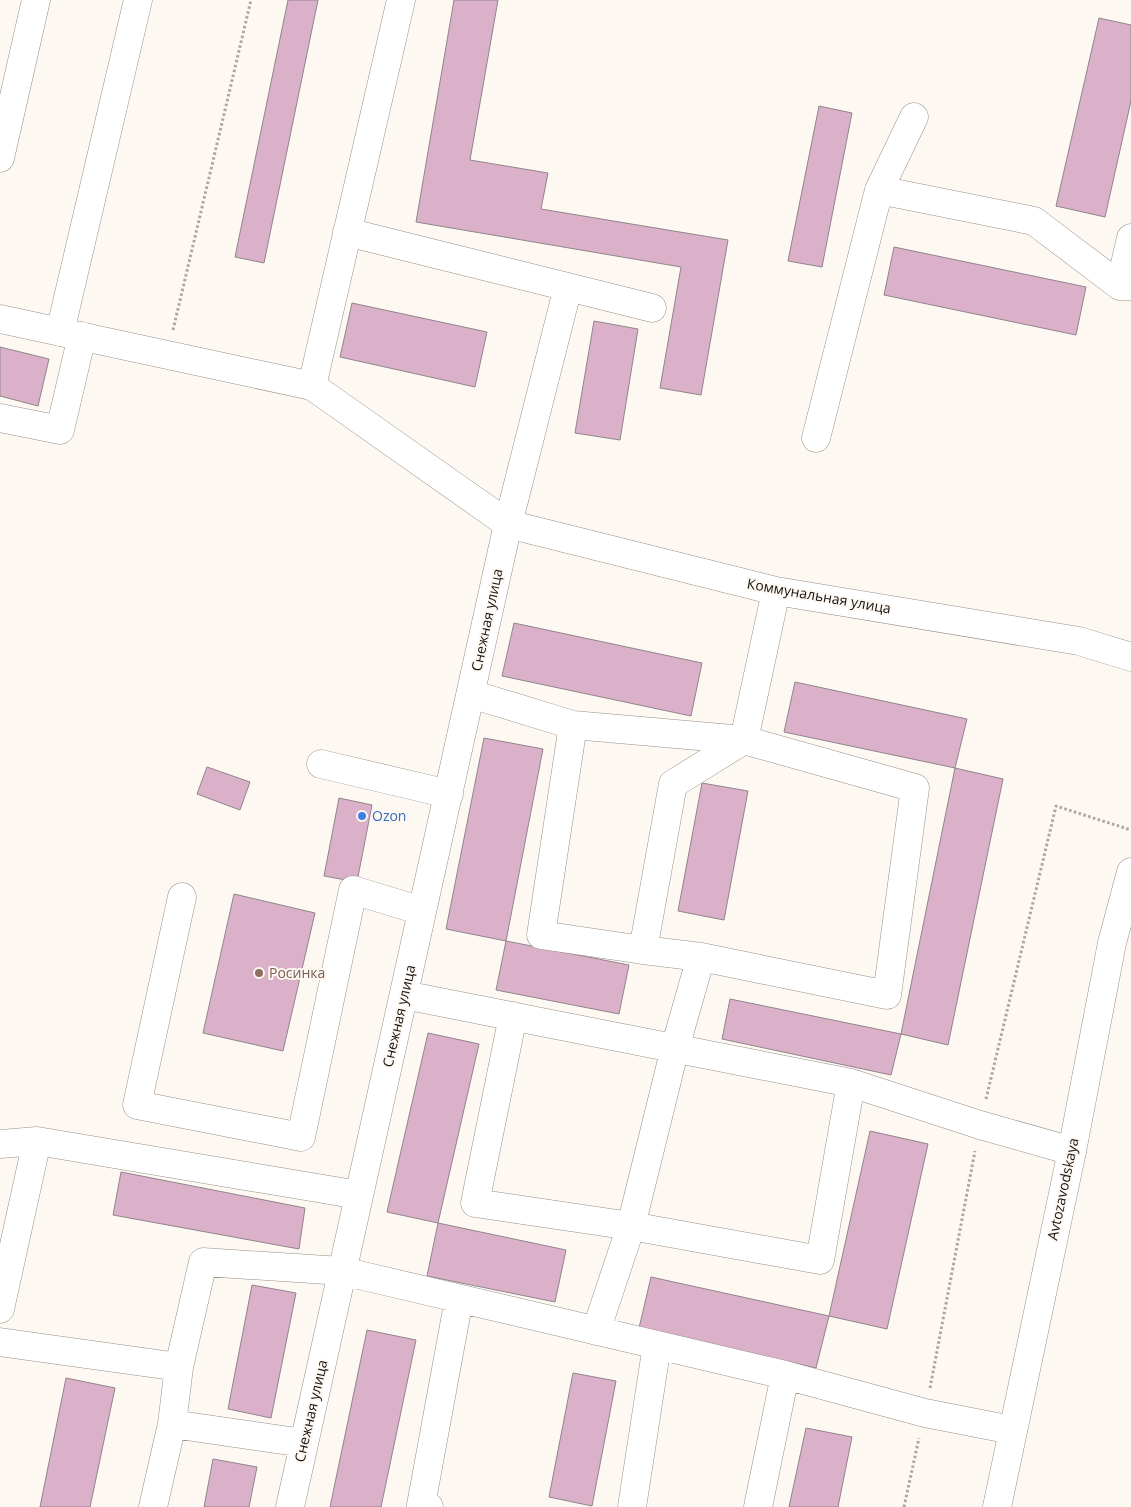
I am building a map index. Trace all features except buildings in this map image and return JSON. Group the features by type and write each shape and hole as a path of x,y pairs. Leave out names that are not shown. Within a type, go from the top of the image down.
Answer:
{"street":[{"path":"0,158 36,0"},
{"path":"0,418 60,430 71,334 138,0"},
{"path":"312,386 401,0"},
{"path":"816,438 879,190 914,117"},
{"path":"879,190 1034,221 1125,286 1131,238"},
{"path":"347,232 652,308"},
{"name":"Снежная улица","path":"290,1507 508,524 568,287"},
{"path":"0,319 312,386 508,524"},
{"name":"Коммунальная улица","path":"508,524 776,591 1079,641 1131,658"},
{"path":"643,950 673,784 744,740 776,591"},
{"path":"471,694 573,725 744,740 915,788 887,995 701,957 540,934 573,725"},
{"path":"321,764 449,794"},
{"name":"Avtozavodskaya","path":"997,1507 1072,1151 1112,943 1131,872"},
{"path":"182,897 137,1105 301,1137 353,890 422,911"},
{"path":"596,1331 630,1226 675,1048 701,957"},
{"path":"404,995 851,1083 980,1125 1072,1151"},
{"path":"513,1016 475,1203 630,1226 820,1260 851,1083"},
{"path":"0,1144 37,1141 359,1195"},
{"path":"0,1309 37,1141"},
{"path":"153,1507 172,1424 178,1367 203,1262 342,1271 786,1375 925,1413 1012,1430"},
{"path":"429,1507 421,1505 459,1298"},
{"path":"0,1342 178,1367"},
{"path":"632,1507 656,1345"},
{"path":"758,1507 786,1375"},
{"path":"172,1424 304,1443"}],"path":[{"path":"167,355 251,0"}],"place":[{"name":"Ozon","path":"362,816"},
{"name":"Росинка","path":"259,973"}]}
